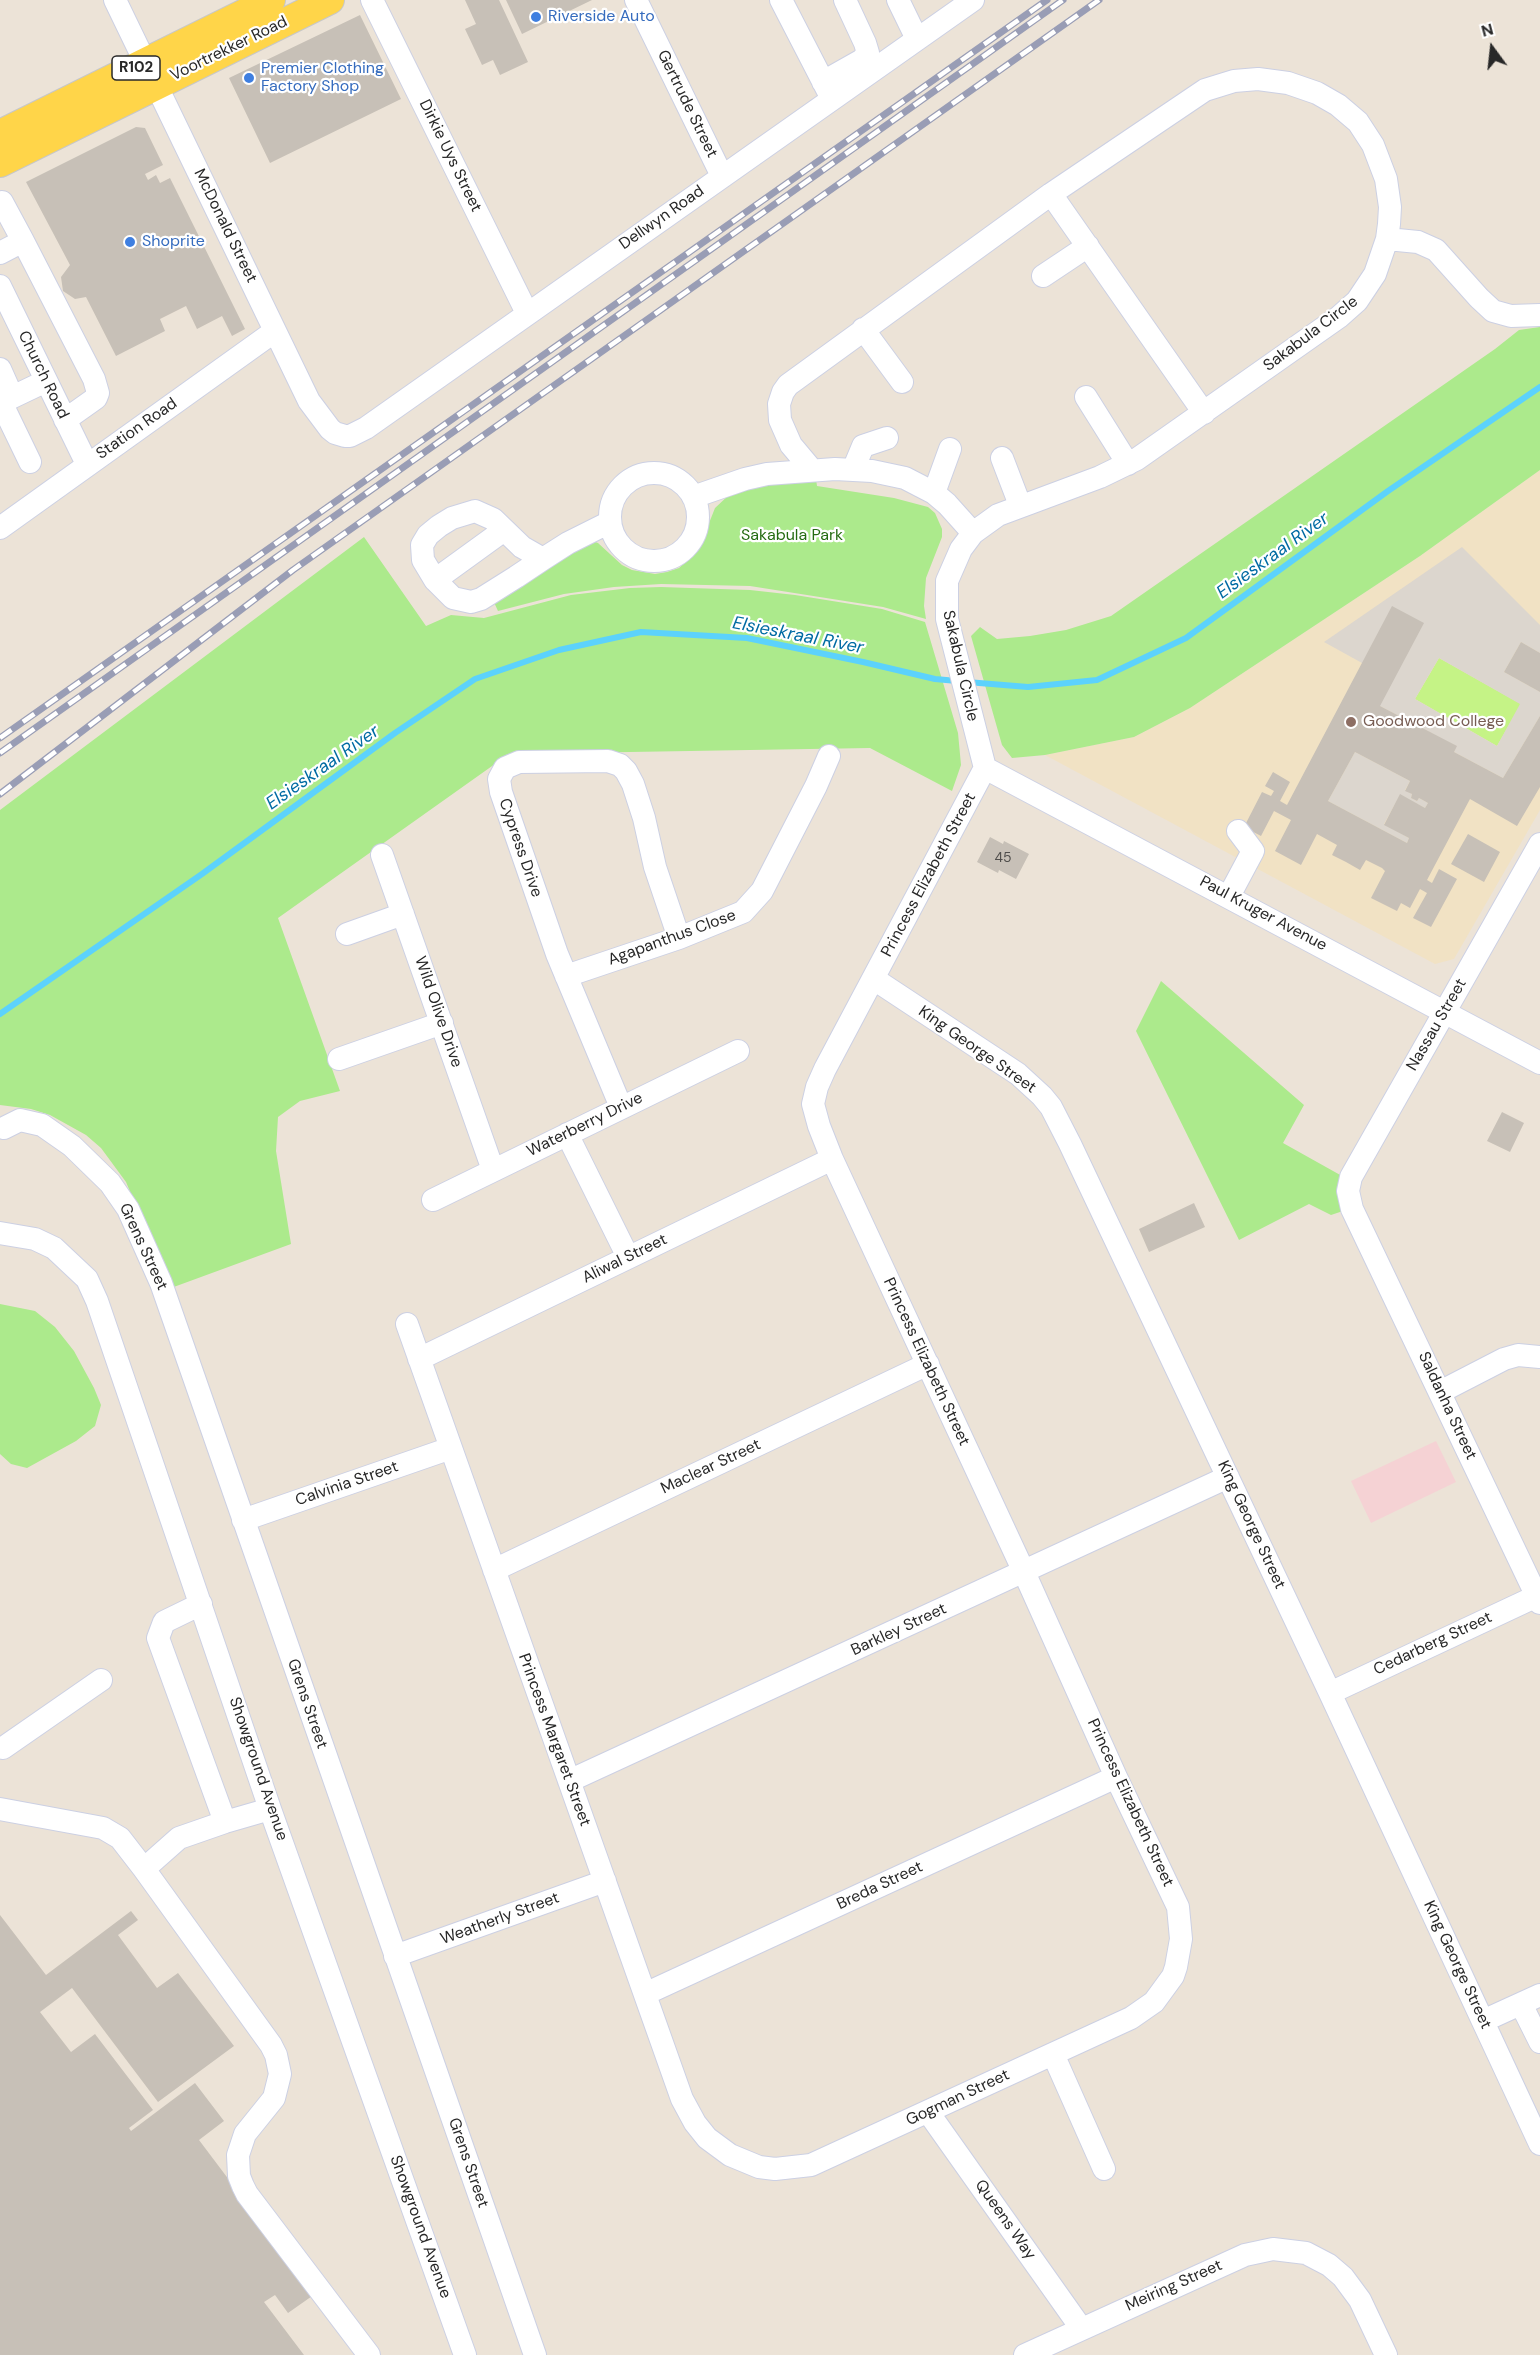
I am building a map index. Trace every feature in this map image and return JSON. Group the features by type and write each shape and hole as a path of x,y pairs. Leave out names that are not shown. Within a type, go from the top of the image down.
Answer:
{"main road":[{"name":"Voortrekker Road","path":"0,164 271,0"},
{"name":"Voortrekker Road","path":"0,134 330,0"}],"street":[{"name":"McDonald Street","path":"115,0 309,400 322,420 335,433 350,436"},
{"name":"Dirkie Uys Street","path":"372,0 527,313"},
{"name":"Gertrude Street","path":"636,0 722,176"},
{"path":"781,0 827,90 868,53 845,0"},
{"path":"898,0 917,39"},
{"name":"Dellwyn Road","path":"350,436 366,428 722,176 827,90 917,39 973,0"},
{"name":"Sakabula Circle","path":"812,470 791,445 782,426 779,404 788,385 1051,194 1205,90 1234,81 1258,79 1288,83 1317,93 1338,105 1358,122 1373,145 1386,179 1390,207 1387,239 1375,274 1357,301 1339,317 1128,464 1100,477 998,515 973,533 955,560 947,581 946,606 949,629 985,768"},
{"path":"1051,194 1204,413"},
{"path":"2,202 94,379 98,393 93,402 65,420"},
{"path":"1387,239 1418,242 1436,250 1479,298 1493,310 1510,316 1540,315"},
{"path":"0,253 23,242"},
{"path":"1043,276 1088,246"},
{"name":"Church Road","path":"0,286 87,464"},
{"path":"863,329 902,382"},
{"name":"Station Road","path":"0,528 275,331"},
{"path":"0,369 4,400 30,462"},
{"path":"4,400 46,381"},
{"path":"1086,397 1128,464"},
{"path":"853,470 863,446 887,438"},
{"path":"934,493 950,449"},
{"path":"1002,458 1020,506"},
{"path":"693,497 767,474 812,470 872,471 905,478 934,493 973,533"},
{"path":"653,473 665,474 677,479 693,497 698,513 696,530 688,545 675,556 658,561 642,559 627,552 615,539 610,522 611,508 616,494 626,483 639,476 653,473"},
{"path":"543,560 522,547 493,519 475,511 452,518 428,535 422,545 423,560 435,580 453,598 471,602 481,599 543,560 568,543 610,522"},
{"path":"435,580 504,530"},
{"name":"Agapanthus Close","path":"566,976 679,938 743,912 762,891 829,756"},
{"name":"Cypress Drive","path":"621,1107 566,976 499,784 505,768 519,762 608,761 620,765 627,771 679,938"},
{"name":"Paul Kruger Avenue","path":"985,768 1540,1063"},
{"name":"Princess Elizabeth Street","path":"985,768 817,1087 813,1104 832,1159 1024,1572 1116,1777 1178,1906 1181,1939 1176,1967"},
{"path":"1229,896 1253,851 1238,831"},
{"name":"Nassau Street","path":"1352,1209 1348,1191 1351,1177 1540,844"},
{"name":"Wild Olive Drive","path":"382,855 493,1170"},
{"path":"346,934 403,914"},
{"name":"King George Street","path":"874,979 1018,1074 1051,1107 1330,1693 1540,2144"},
{"path":"339,1059 442,1023"},
{"name":"Waterberry Drive","path":"433,1200 738,1051"},
{"name":"Grens Street","path":"4,1128 14,1121 27,1120 42,1125 57,1135 110,1183 128,1209 161,1283 535,2355"},
{"path":"567,1134 628,1257"},
{"name":"Aliwal Street","path":"419,1359 832,1159"},
{"name":"Saldanha Street","path":"1352,1209 1538,1600"},
{"name":"Showground Avenue","path":"0,1233 35,1239 54,1248 87,1278 104,1321 270,1809 465,2355"},
{"name":"Princess Margaret Street","path":"407,1324 688,2112 701,2131 717,2146"},
{"path":"1440,1392 1504,1359 1518,1355 1540,1357"},
{"name":"Maclear Street","path":"494,1570 928,1364"},
{"name":"Calvinia Street","path":"243,1520 451,1448"},
{"name":"Barkley Street","path":"569,1781 1228,1477"},
{"name":"Cedarberg Street","path":"1330,1693 1538,1600"},
{"path":"201,1604 164,1622 158,1638 225,1822"},
{"path":"3,1748 101,1680"},
{"name":"Breda Street","path":"645,1995 1116,1777"},
{"path":"0,1809 103,1828 120,1838 271,2045 276,2055 280,2074 274,2098 245,2134 238,2155 239,2176 247,2194 369,2355"},
{"path":"144,1869 179,1838 270,1809"},
{"name":"Weatherly Street","path":"395,1956 605,1881"},
{"name":"Gogman Street","path":"717,2146 759,2167 793,2169 828,2159 1144,2010 1164,1989 1176,1967"},
{"path":"1483,2021 1531,2000 1540,2042"},
{"path":"1053,2054 1104,2169"},
{"name":"Queens Way","path":"928,2112 1081,2328"},
{"name":"Meiring Street","path":"1025,2355 1221,2265 1260,2250 1290,2250 1306,2253 1329,2265 1352,2287 1386,2355"}],"shaded area":[{"name":"Goodwood College","path":"1540,470 1540,810 1454,959 1435,964 1045,755 1134,737 1190,708 1420,556"},
{"path":"1462,547 1540,625 1540,653 1521,642 1504,672 1540,692 1540,716 1503,778 1454,752 1456,746 1380,706 1362,663 1324,642","holes":["1439,658 1520,704 1497,746 1415,699"]},
{"path":"1355,752 1410,781 1405,790 1412,794 1411,798 1417,801 1419,798 1428,803 1425,808 1400,795 1384,824 1409,838 1407,843 1328,801"},
{"path":"1436,1441 1456,1482 1371,1523 1351,1481"}],"green space":[{"path":"1540,327 1540,470 1420,556 1190,708 1134,737 1045,755 1012,758 1002,745 971,636 980,627 997,639 1066,630 1111,616 1519,330"},
{"name":"Sakabula Park","path":"816,479 817,486 894,498 928,507 935,513 942,529 942,537 926,578 924,606 926,619 883,607 750,586 661,584 614,587 564,594 498,611 492,598 590,540 598,543 622,565 632,570 655,574 679,568 698,551 715,508 730,494 739,489"},
{"path":"364,537 426,626 451,615 484,618 571,595 661,587 750,590 795,595 882,609 925,622 958,733 961,765 952,791 870,748 509,754 278,918 340,1091 300,1101 278,1117 276,1151 291,1244 171,1288 126,1182 101,1148 86,1135 50,1115 31,1109 0,1105 0,810"},
{"path":"1439,658 1521,704 1497,746 1415,699"},
{"path":"1161,981 1304,1105 1283,1143 1342,1176 1343,1211 1331,1215 1309,1204 1239,1240 1136,1031"},
{"path":"0,1304 35,1311 55,1327 74,1351 101,1405 95,1426 76,1441 27,1468 11,1464 0,1454"}],"building":[{"path":"465,0 499,0 528,62 500,75 493,60 482,65 465,29 476,24"},
{"name":"Riverside Auto","path":"506,0 592,0 522,34"},
{"path":"360,15 401,99 270,163 229,78"},
{"name":"Shoprite","path":"136,127 145,128 163,165 145,174 148,180 156,175 160,183 170,178 245,329 232,336 222,316 197,329 186,306 160,319 165,331 116,356 86,297 75,299 63,291 61,277 70,265 26,182"},
{"path":"1392,606 1424,623 1380,706 1457,746 1454,752 1503,778 1540,716 1540,787 1517,826 1470,799 1427,880 1432,883 1439,869 1457,879 1431,927 1413,918 1427,893 1420,889 1410,908 1401,903 1397,911 1371,898 1385,871 1382,868 1366,860 1360,870 1332,855 1337,845 1317,834 1301,865 1275,851 1291,820 1274,811 1261,836 1244,827 1262,792 1271,796 1274,791 1265,786 1273,772 1290,782 1280,801 1287,805","holes":["1355,752 1410,781 1405,791 1412,794 1411,798 1417,801 1419,798 1428,803 1425,808 1400,794 1384,825 1409,838 1407,843 1328,801"]},
{"path":"1521,642 1540,653 1540,692 1504,672"},
{"path":"1468,834 1500,852 1484,882 1451,864"},
{"path":"990,837 1003,844 1004,841 1029,854 1016,879 977,862"},
{"path":"1502,1112 1524,1123 1510,1152 1487,1141"},
{"path":"1194,1203 1205,1227 1149,1252 1139,1229"},
{"path":"131,1911 138,1920 118,1935 157,1988 178,1973 234,2046 158,2102 72,1988 40,2012 71,2052 95,2034 153,2110 129,2128 131,2131 195,2083 224,2121 199,2140 315,2294 288,2313 275,2295 264,2302 304,2355 0,2355 0,1915 46,1975"}],"waterway":[{"name":"Elsieskraal River","path":"967,682 1028,687 1097,680 1186,638 1388,491 1540,387"},
{"name":"Elsieskraal River","path":"0,1014 202,874 395,733 475,679 559,650 641,632 747,638 935,679 957,681"}],"railway":[{"path":"0,738 1047,0"},
{"path":"0,753 1063,0"},
{"path":"0,794 293,570 1099,0"}],"place":[{"name":"Riverside Auto","path":"536,17"},
{"name":"Premier Clothing Factory Shop","path":"249,78"},
{"name":"Shoprite","path":"130,242"},
{"name":"Goodwood College","path":"1351,722"}]}
